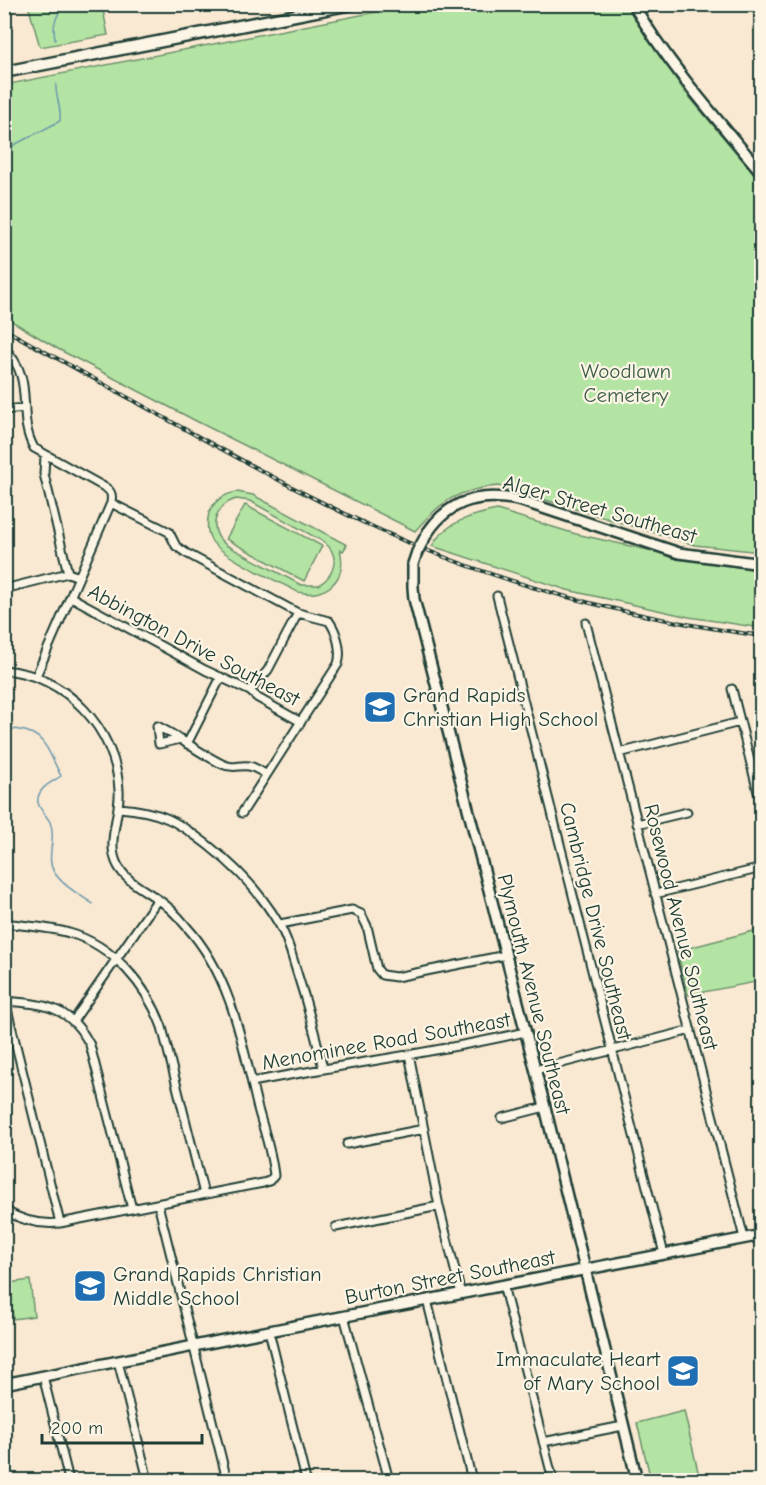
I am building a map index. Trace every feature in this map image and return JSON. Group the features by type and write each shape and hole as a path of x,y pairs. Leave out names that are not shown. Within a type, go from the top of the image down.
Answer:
{"main road":[{"path":"4,72 352,4"},
{"path":"633,4 651,34 684,79 762,173"},
{"name":"Alger Street Southeast","path":"435,522 464,502 498,496 522,501 679,553 717,560 762,564"},
{"name":"Plymouth Avenue Southeast","path":"435,522 428,531 413,564 414,599 545,1107 583,1269 637,1480"},
{"name":"Burton Street Southeast","path":"4,1384 268,1330 762,1235"}],"street":[{"path":"4,348 21,371 29,437 34,448 110,491 111,503 36,676"},
{"path":"4,410 25,408"},
{"path":"45,455 44,474 68,573"},
{"path":"111,503 169,532 176,546 186,553 298,613 329,621 333,627 339,658 242,813"},
{"path":"4,589 68,573 79,577"},
{"name":"Cambridge Drive Southeast","path":"497,596 664,1254"},
{"name":"Abbington Drive Southeast","path":"71,597 250,691 258,698 301,722"},
{"path":"250,691 268,670 298,613"},
{"name":"Rosewood Avenue Southeast","path":"586,623 744,1238"},
{"path":"4,670 36,676 65,692 90,715 104,735 114,759 117,775 119,808 113,838 115,860 128,879 158,899 187,926 213,963 227,990 273,1171 272,1179 263,1183 60,1223 47,1224 20,1219 4,1210"},
{"path":"220,677 184,741 223,764 233,768 247,765 266,774"},
{"path":"732,688 762,808"},
{"path":"619,753 740,722"},
{"path":"119,808 144,809 177,822 238,870 264,900 280,924 287,940 306,997 323,1068"},
{"path":"637,824 687,812"},
{"path":"655,894 762,868"},
{"path":"74,1020 158,899"},
{"path":"280,924 352,910 361,914 367,926 377,969 382,975 396,977 506,955"},
{"path":"4,922 71,933 116,960 136,980 158,1016 175,1073 204,1194"},
{"path":"60,1223 5,1001 35,1004 54,1009 74,1020 90,1045 132,1209"},
{"path":"535,1070 691,1030"},
{"name":"Menominee Road Southeast","path":"252,1082 465,1045 525,1032"},
{"path":"409,1054 439,1206 461,1293"},
{"path":"502,1118 545,1107"},
{"path":"347,1144 423,1129"},
{"path":"158,1204 227,1480"},
{"path":"336,1227 439,1206"},
{"path":"503,1285 553,1480"},
{"path":"427,1300 472,1480"},
{"path":"345,1316 389,1480"},
{"path":"268,1330 306,1480"},
{"path":"118,1361 148,1480"},
{"path":"43,1376 69,1480"},
{"path":"543,1442 623,1426"}],"green space":[{"path":"28,5 102,5 108,35 40,47"},
{"name":"Woodlawn Cemetery","path":"412,5 627,5 682,88 761,182 761,552 695,545 499,486 472,490 451,498 433,512 415,531 58,349 5,317 4,85"},
{"path":"233,493 253,495 347,545 343,551 340,550 342,560 338,578 326,589 318,592 298,592 237,561 217,546 209,534 209,513 217,501","holes":["236,499 250,501 324,542 329,547 334,564 325,581 319,585 301,585 226,545 220,539 215,526 222,507"]},
{"path":"245,505 322,546 304,581 226,539"},
{"path":"497,510 576,534 693,560 761,570 761,628 689,617 567,590 432,546 452,525 478,514"},
{"path":"761,929 761,981 688,995 677,951"},
{"path":"30,1280 34,1316 13,1319 9,1283"},
{"path":"684,1411 700,1480 651,1480 637,1423"}],"waterway":[{"path":"55,40 54,24 62,4"},
{"path":"4,152 60,121 56,84"},
{"path":"4,729 17,729 35,735 42,740 51,755 61,776 44,788 39,794 38,801 52,828 52,866 62,882 93,904"}],"railway":[{"path":"4,329 278,480 368,525 429,551 510,580 593,604 677,622 762,636"}],"place":[{"name":"Grand Rapids Christian High School","path":"380,707"},
{"name":"Grand Rapids Christian Middle School","path":"90,1286"},
{"name":"Immaculate Heart of Mary School","path":"683,1371"}]}
